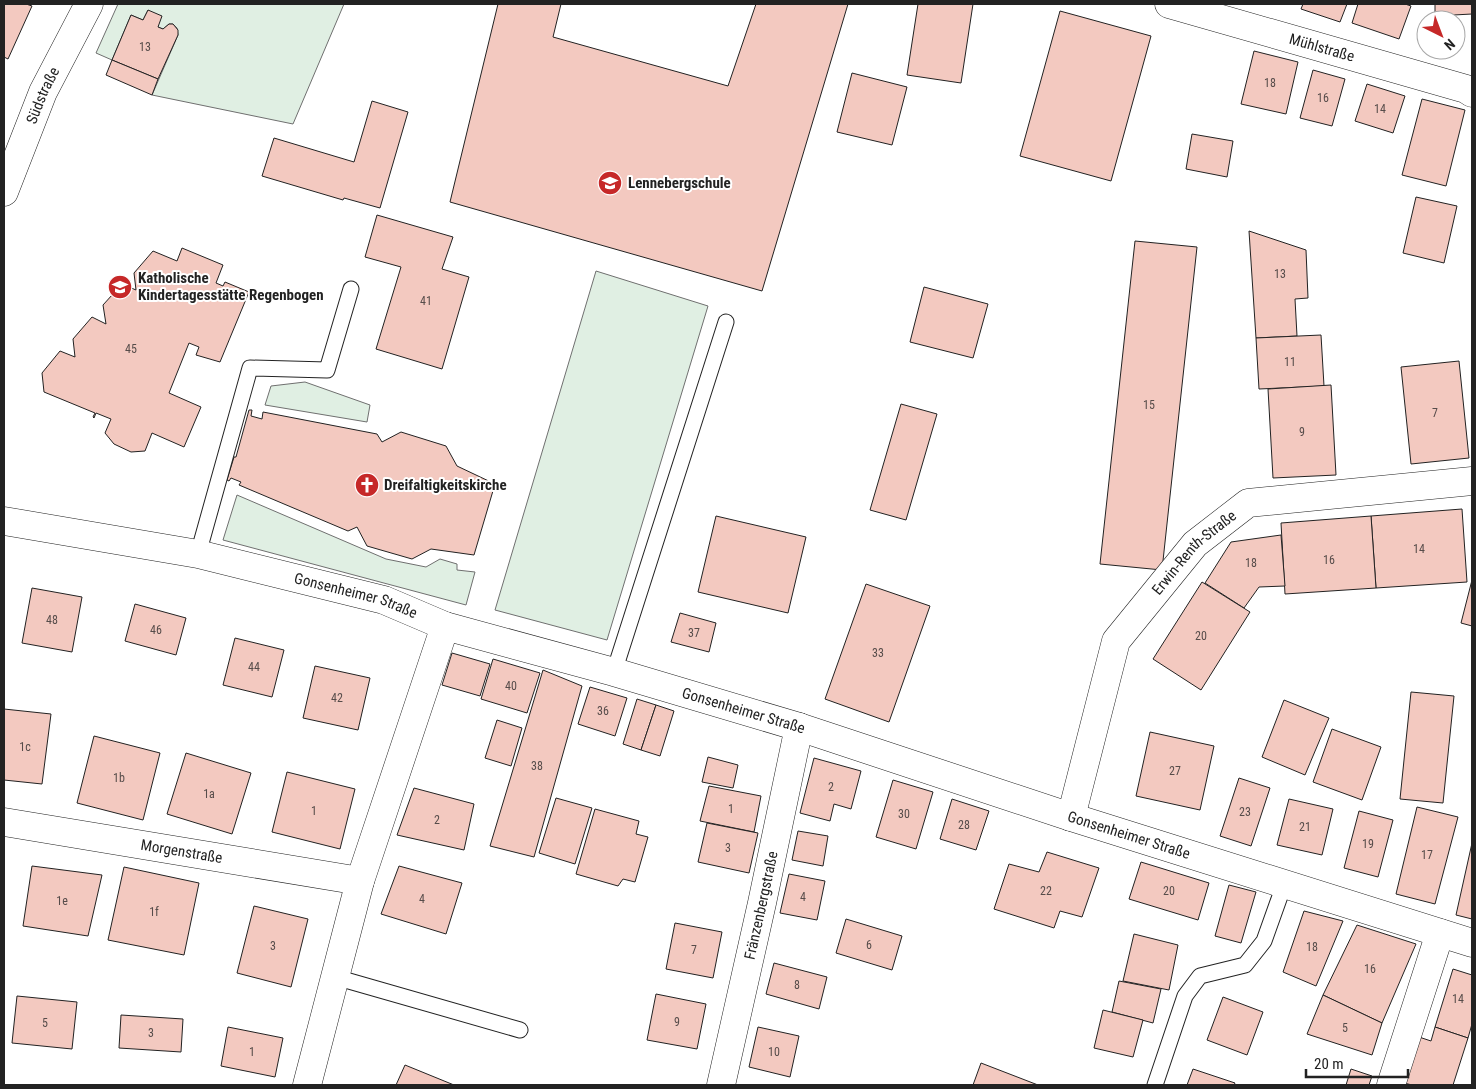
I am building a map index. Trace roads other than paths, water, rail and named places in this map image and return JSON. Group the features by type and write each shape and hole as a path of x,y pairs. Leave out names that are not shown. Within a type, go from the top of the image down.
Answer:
{"street":[{"name":"Südstraße","path":"4,192 43,92 88,4"},
{"name":"Mühlstraße","path":"1169,4 1466,89 1472,93"},
{"name":"Erwin-Renth-Straße","path":"1071,817 1116,640 1195,544 1248,502 1472,481"},
{"name":"Gonsenheimer Straße","path":"4,521 198,554 384,600 445,626 614,672 799,727 1071,817 1472,943"},
{"path":"307,1085 360,881 445,626"},
{"name":"Fränzenbergstraße","path":"721,1085 762,904 799,727"},
{"name":"Morgenstraße","path":"4,822 360,881"},
{"path":"1391,1085 1440,932"}],"lane":[{"path":"198,554 250,368 327,370 351,289"},
{"path":"614,672 726,322"},
{"path":"1155,1085 1185,996 1200,976 1244,965 1264,941 1284,885"},
{"path":"335,977 520,1030"}],"place":[{"name":"Lennebergschule","path":"610,183"},
{"name":"Katholische Kindertagesstätte Regenbogen","path":"120,287"},
{"name":"Dreifaltigkeitskirche","path":"367,485"}]}
